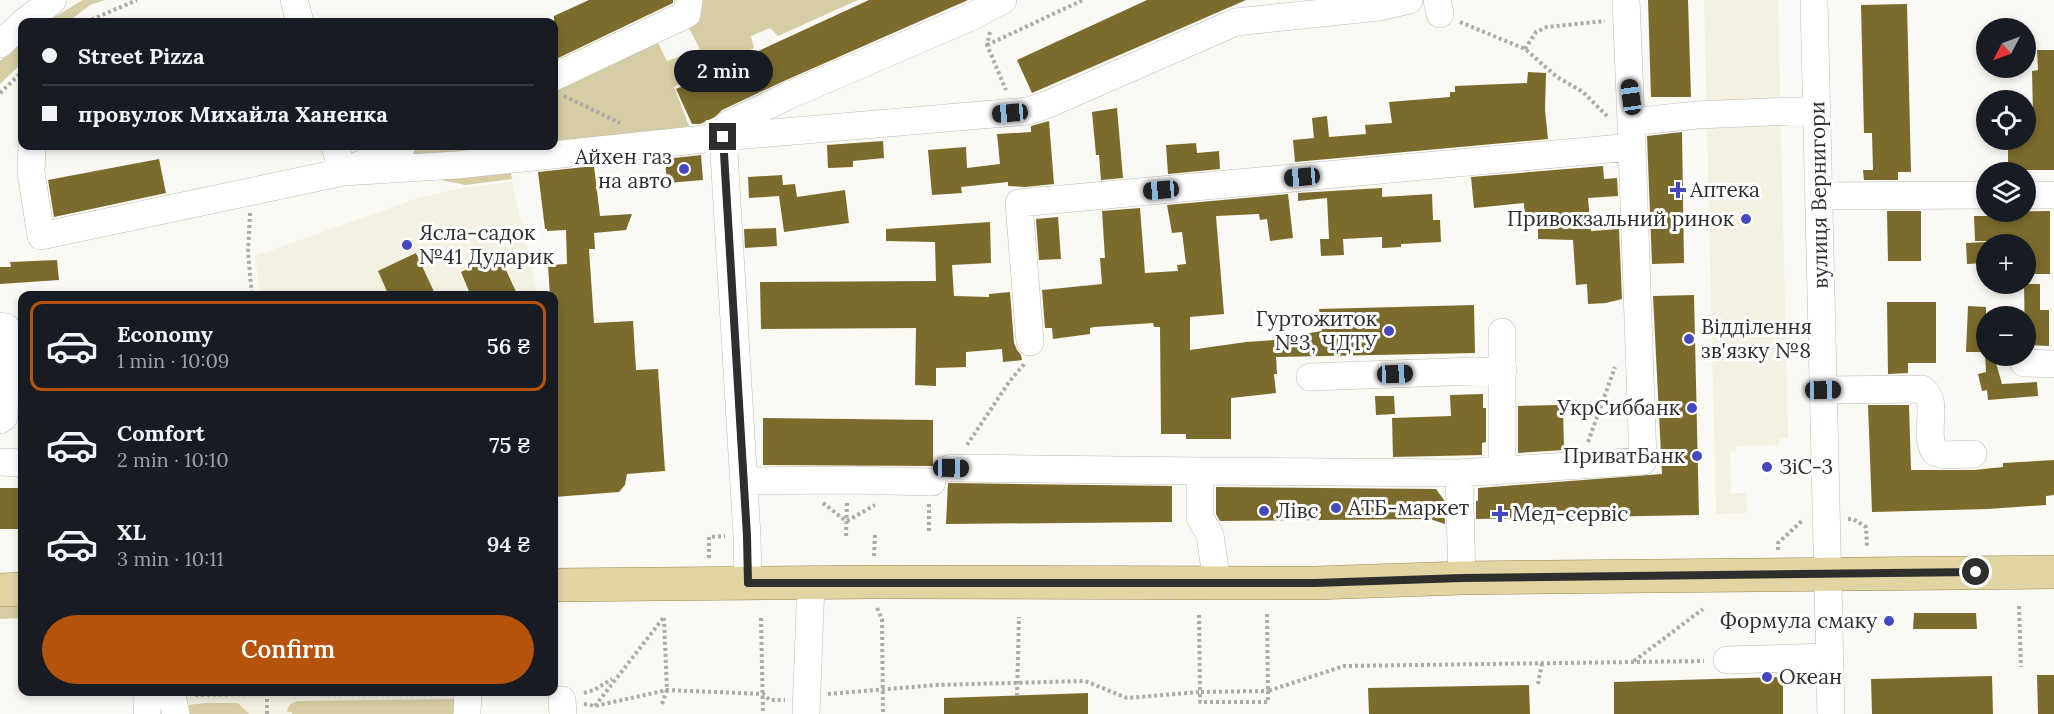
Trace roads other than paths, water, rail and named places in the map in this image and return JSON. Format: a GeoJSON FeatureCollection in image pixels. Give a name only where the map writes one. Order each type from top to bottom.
{"type":"FeatureCollection","features":[{"type":"Feature","properties":{"kind":"main road"},"geometry":{"type":"LineString","coordinates":[[558,585],[1315,583],[1462,578],[2054,572]]}},
{"type":"Feature","properties":{"kind":"main road"},"geometry":{"type":"LineString","coordinates":[[0,590],[18,590]]}},
{"type":"Feature","properties":{"kind":"street"},"geometry":{"type":"LineString","coordinates":[[29,18],[52,0]]}},
{"type":"Feature","properties":{"kind":"street"},"geometry":{"type":"LineString","coordinates":[[294,0],[299,18]]}},
{"type":"Feature","properties":{"kind":"street"},"geometry":{"type":"LineString","coordinates":[[558,82],[687,14],[689,0]]}},
{"type":"Feature","properties":{"kind":"street"},"geometry":{"type":"LineString","coordinates":[[32,150],[31,172],[41,236],[343,172],[457,165],[723,137],[1010,113],[1044,106],[1236,22],[1379,7],[1409,0]]}},
{"type":"Feature","properties":{"kind":"street","name":"вулиця Вернигори"},"geometry":{"type":"LineString","coordinates":[[1814,0],[1831,714]]}},
{"type":"Feature","properties":{"kind":"street"},"geometry":{"type":"LineString","coordinates":[[748,583],[723,137],[729,124],[999,3]]}},
{"type":"Feature","properties":{"kind":"street"},"geometry":{"type":"LineString","coordinates":[[744,481],[1200,471],[1459,473],[1643,461],[1626,10]]}},
{"type":"Feature","properties":{"kind":"street"},"geometry":{"type":"LineString","coordinates":[[0,44],[18,28]]}},
{"type":"Feature","properties":{"kind":"street"},"geometry":{"type":"LineString","coordinates":[[1030,342],[1019,203],[1632,134],[1697,115],[1817,110]]}},
{"type":"Feature","properties":{"kind":"street"},"geometry":{"type":"LineString","coordinates":[[336,150],[343,172]]}},
{"type":"Feature","properties":{"kind":"street"},"geometry":{"type":"LineString","coordinates":[[343,172],[393,150]]}},
{"type":"Feature","properties":{"kind":"street"},"geometry":{"type":"LineString","coordinates":[[1819,196],[1976,195]]}},
{"type":"Feature","properties":{"kind":"street"},"geometry":{"type":"LineString","coordinates":[[2036,195],[2054,195]]}},
{"type":"Feature","properties":{"kind":"street"},"geometry":{"type":"LineString","coordinates":[[0,326],[6,327],[4,417],[0,420]]}},
{"type":"Feature","properties":{"kind":"street"},"geometry":{"type":"LineString","coordinates":[[1502,332],[1502,470]]}},
{"type":"Feature","properties":{"kind":"street"},"geometry":{"type":"LineString","coordinates":[[2036,363],[2054,363]]}},
{"type":"Feature","properties":{"kind":"street"},"geometry":{"type":"LineString","coordinates":[[1310,376],[1503,370]]}},
{"type":"Feature","properties":{"kind":"street"},"geometry":{"type":"LineString","coordinates":[[1823,390],[1922,389],[1926,391],[1930,400],[1931,443],[1935,452],[1944,455],[1972,454]]}},
{"type":"Feature","properties":{"kind":"street"},"geometry":{"type":"LineString","coordinates":[[0,462],[18,463]]}},
{"type":"Feature","properties":{"kind":"street"},"geometry":{"type":"LineString","coordinates":[[1200,471],[1200,518],[1210,535],[1217,583]]}},
{"type":"Feature","properties":{"kind":"street"},"geometry":{"type":"LineString","coordinates":[[1459,473],[1462,578]]}},
{"type":"Feature","properties":{"kind":"street"},"geometry":{"type":"LineString","coordinates":[[806,705],[811,584]]}},
{"type":"Feature","properties":{"kind":"street"},"geometry":{"type":"LineString","coordinates":[[1727,660],[1829,657]]}},
{"type":"Feature","properties":{"kind":"street"},"geometry":{"type":"LineString","coordinates":[[147,714],[167,698]]}},
{"type":"Feature","properties":{"kind":"place","name":"Айхен газ на авто"},"geometry":{"type":"Point","coordinates":[684,169]}},
{"type":"Feature","properties":{"kind":"place","name":"Аптека"},"geometry":{"type":"Point","coordinates":[1678,190]}},
{"type":"Feature","properties":{"kind":"place","name":"Привокзальний ринок"},"geometry":{"type":"Point","coordinates":[1746,219]}},
{"type":"Feature","properties":{"kind":"place","name":"Ясла-садок №41 Дударик"},"geometry":{"type":"Point","coordinates":[407,245]}},
{"type":"Feature","properties":{"kind":"place","name":"Гуртожиток №3, ЧДТУ"},"geometry":{"type":"Point","coordinates":[1389,331]}},
{"type":"Feature","properties":{"kind":"place","name":"Відділення зв'язку №8"},"geometry":{"type":"Point","coordinates":[1689,339]}},
{"type":"Feature","properties":{"kind":"place","name":"УкрСиббанк"},"geometry":{"type":"Point","coordinates":[1692,408]}},
{"type":"Feature","properties":{"kind":"place","name":"ПриватБанк"},"geometry":{"type":"Point","coordinates":[1697,456]}},
{"type":"Feature","properties":{"kind":"place","name":"ЗіС-3"},"geometry":{"type":"Point","coordinates":[1767,467]}},
{"type":"Feature","properties":{"kind":"place","name":"АТБ-маркет"},"geometry":{"type":"Point","coordinates":[1336,508]}},
{"type":"Feature","properties":{"kind":"place","name":"Лівс"},"geometry":{"type":"Point","coordinates":[1264,511]}},
{"type":"Feature","properties":{"kind":"place","name":"Мед-сервіс"},"geometry":{"type":"Point","coordinates":[1500,514]}},
{"type":"Feature","properties":{"kind":"place","name":"Формула смаку"},"geometry":{"type":"Point","coordinates":[1889,621]}},
{"type":"Feature","properties":{"kind":"place","name":"Океан"},"geometry":{"type":"Point","coordinates":[1767,677]}}]}
